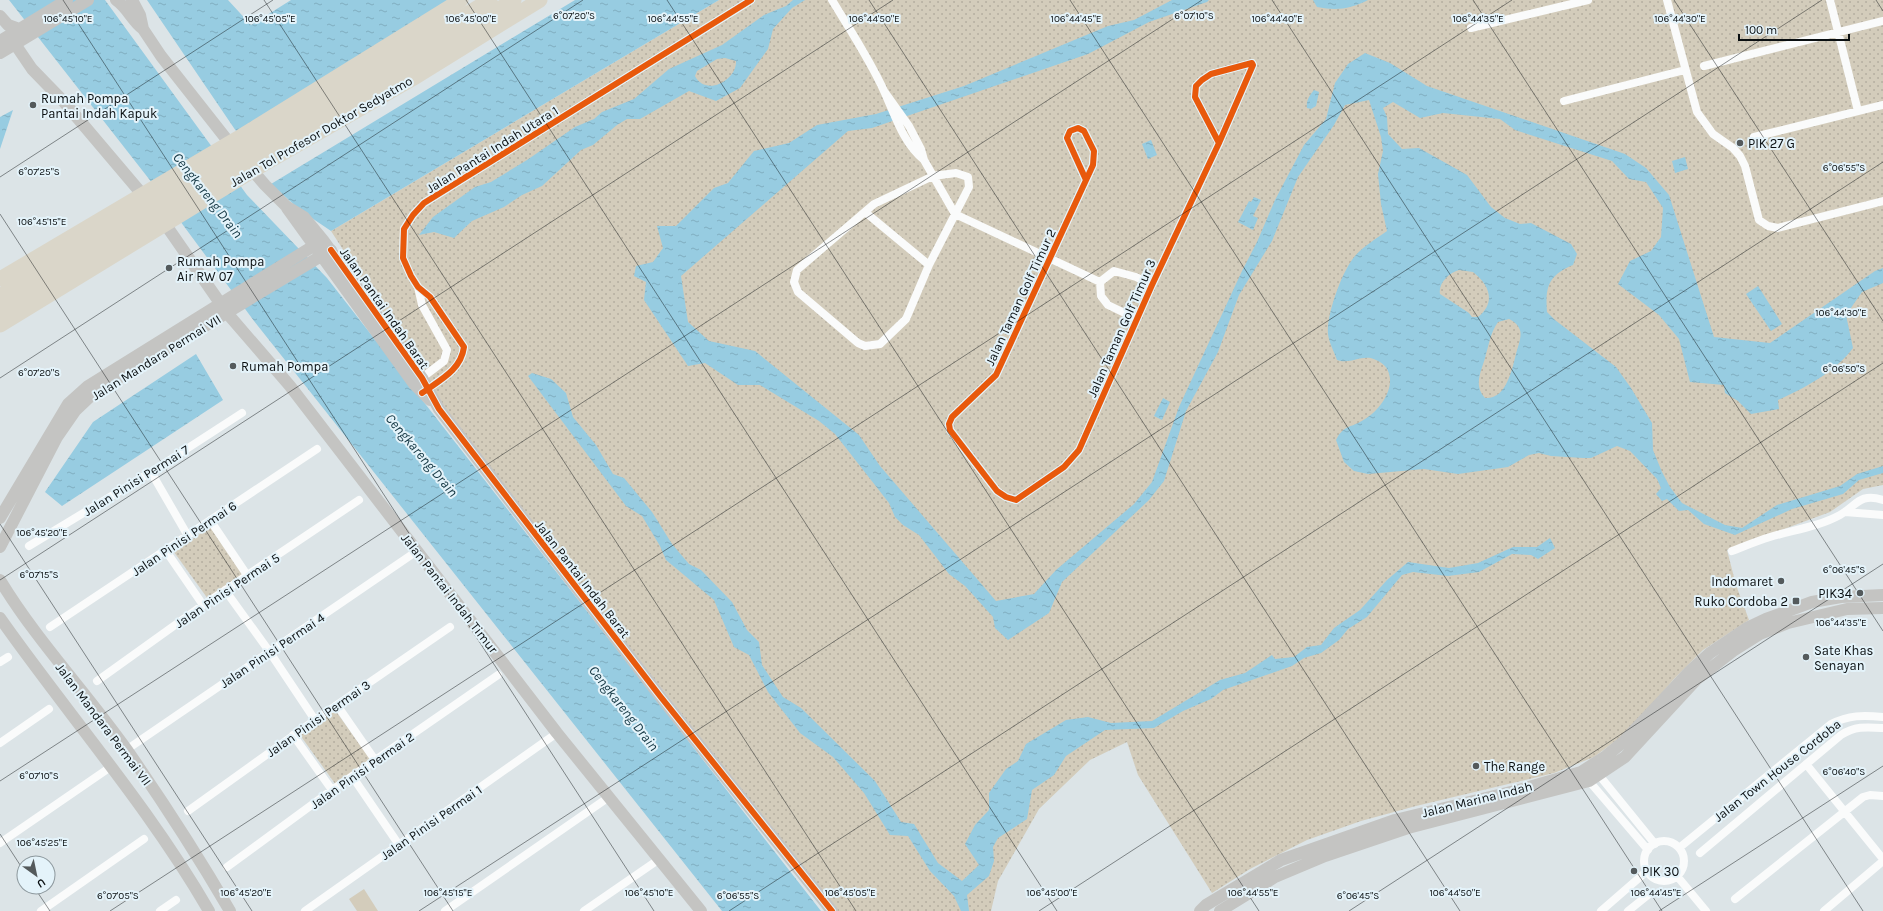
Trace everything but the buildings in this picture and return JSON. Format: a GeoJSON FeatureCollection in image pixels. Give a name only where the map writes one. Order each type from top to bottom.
{"type":"FeatureCollection","features":[{"type":"Feature","properties":{"kind":"highway","name":"Jalan Tol Profesor Doktor Sedyatmo"},"geometry":{"type":"LineString","coordinates":[[249,153],[461,0]]}},
{"type":"Feature","properties":{"kind":"highway","name":"Jalan Tol Profesor Doktor Sedyatmo"},"geometry":{"type":"LineString","coordinates":[[0,310],[139,219],[249,153],[490,0]]}},
{"type":"Feature","properties":{"kind":"highway","name":"Jalan Tol Profesor Doktor Sedyatmo"},"geometry":{"type":"LineString","coordinates":[[0,296],[139,219],[249,153],[514,0]]}},
{"type":"Feature","properties":{"kind":"highway","name":"Jalan Tol Profesor Doktor Sedyatmo"},"geometry":{"type":"LineString","coordinates":[[249,153],[412,78],[540,0]]}},
{"type":"Feature","properties":{"kind":"highway","name":"Jalan Tol Profesor Doktor Sedyatmo"},"geometry":{"type":"LineString","coordinates":[[0,279],[139,219]]}},
{"type":"Feature","properties":{"kind":"highway","name":"Jalan Tol Profesor Doktor Sedyatmo"},"geometry":{"type":"LineString","coordinates":[[0,325],[139,219]]}},
{"type":"Feature","properties":{"kind":"main road"},"geometry":{"type":"LineString","coordinates":[[0,53],[15,44],[26,31],[67,0]]}},
{"type":"Feature","properties":{"kind":"main road"},"geometry":{"type":"LineString","coordinates":[[0,46],[86,0]]}},
{"type":"Feature","properties":{"kind":"main road","name":"Jalan Pantai Indah Barat"},"geometry":{"type":"LineString","coordinates":[[123,1],[132,20],[143,29],[164,61],[189,94],[265,185],[286,206],[314,246],[655,690],[832,911]]}},
{"type":"Feature","properties":{"kind":"main road"},"geometry":{"type":"LineString","coordinates":[[0,16],[8,25],[26,31]]}},
{"type":"Feature","properties":{"kind":"main road"},"geometry":{"type":"LineString","coordinates":[[0,40],[26,31]]}},
{"type":"Feature","properties":{"kind":"main road","name":"Jalan Pantai Indah Timur"},"geometry":{"type":"LineString","coordinates":[[15,44],[32,68],[64,102],[141,192],[172,232],[224,308],[290,386],[557,733],[658,860],[701,911]]}},
{"type":"Feature","properties":{"kind":"main road","name":"Jalan Mandara Permai VII"},"geometry":{"type":"LineString","coordinates":[[0,547],[57,437],[75,411],[95,392],[224,308],[231,296],[314,246]]}},
{"type":"Feature","properties":{"kind":"main road","name":"Jalan Mandara Permai VII"},"geometry":{"type":"LineString","coordinates":[[0,518],[68,404],[88,386],[207,311],[240,306],[322,256]]}},
{"type":"Feature","properties":{"kind":"main road","name":"Jalan Pantai Indah Timur"},"geometry":{"type":"LineString","coordinates":[[200,274],[206,292],[207,311]]}},
{"type":"Feature","properties":{"kind":"main road","name":"Jalan Mandara Permai VII"},"geometry":{"type":"LineString","coordinates":[[0,580],[41,640],[126,750],[210,876],[230,911]]}},
{"type":"Feature","properties":{"kind":"main road","name":"Jalan Marina Indah"},"geometry":{"type":"LineString","coordinates":[[1200,911],[1206,905],[1281,860],[1395,820],[1519,790],[1590,776],[1606,756],[1622,743],[1689,672],[1710,653],[1747,628],[1766,618],[1812,602],[1841,597],[1883,595]]}},
{"type":"Feature","properties":{"kind":"main road","name":"Jalan Marina Indah"},"geometry":{"type":"LineString","coordinates":[[1220,911],[1275,877],[1325,856],[1413,827],[1590,776],[1625,757],[1697,678],[1733,651],[1760,634],[1788,622],[1847,609],[1883,608]]}},
{"type":"Feature","properties":{"kind":"main road","name":"Jalan Mandara Permai VII"},"geometry":{"type":"LineString","coordinates":[[0,618],[27,656],[112,766],[194,885],[209,911]]}},
{"type":"Feature","properties":{"kind":"street","name":"Jalan Pantai Indah Utara 1"},"geometry":{"type":"LineString","coordinates":[[422,386],[452,371],[462,358],[464,347],[430,297],[418,287],[403,258],[404,229],[413,215],[424,204],[751,0]]}},
{"type":"Feature","properties":{"kind":"street"},"geometry":{"type":"LineString","coordinates":[[1471,28],[1588,0]]}},
{"type":"Feature","properties":{"kind":"street"},"geometry":{"type":"LineString","coordinates":[[1667,0],[1696,112],[1713,134],[1733,148],[1740,156],[1745,166],[1759,220],[1768,226],[1778,228],[1883,201]]}},
{"type":"Feature","properties":{"kind":"street"},"geometry":{"type":"LineString","coordinates":[[1830,0],[1858,111]]}},
{"type":"Feature","properties":{"kind":"street"},"geometry":{"type":"LineString","coordinates":[[833,1],[904,127],[915,153],[924,160],[955,214],[1100,282]]}},
{"type":"Feature","properties":{"kind":"street"},"geometry":{"type":"LineString","coordinates":[[1704,66],[1883,21]]}},
{"type":"Feature","properties":{"kind":"street","name":"Jalan Taman Golf Timur 3"},"geometry":{"type":"LineString","coordinates":[[1016,500],[1064,467],[1079,450],[1152,285],[1219,142],[1253,65],[1252,63],[1211,74],[1196,86],[1195,97],[1219,142]]}},
{"type":"Feature","properties":{"kind":"street"},"geometry":{"type":"LineString","coordinates":[[1564,101],[1685,70]]}},
{"type":"Feature","properties":{"kind":"street"},"geometry":{"type":"LineString","coordinates":[[1754,137],[1883,105]]}},
{"type":"Feature","properties":{"kind":"street","name":"Jalan Taman Golf Timur 2"},"geometry":{"type":"LineString","coordinates":[[1016,500],[1006,497],[997,491],[950,430],[949,424],[952,417],[996,376],[1093,165],[1094,151],[1084,131],[1078,128],[1070,131],[1067,138],[1086,180]]}},
{"type":"Feature","properties":{"kind":"street"},"geometry":{"type":"LineString","coordinates":[[956,173],[968,177],[969,180],[969,187],[929,265],[906,319],[880,344],[865,346],[858,343],[798,292],[794,282],[796,270],[865,212],[874,204],[933,176],[956,173]]}},
{"type":"Feature","properties":{"kind":"street"},"geometry":{"type":"LineString","coordinates":[[865,212],[929,265]]}},
{"type":"Feature","properties":{"kind":"street"},"geometry":{"type":"LineString","coordinates":[[1100,282],[1114,271],[1136,277],[1152,285]]}},
{"type":"Feature","properties":{"kind":"street"},"geometry":{"type":"LineString","coordinates":[[1100,282],[1101,296],[1108,305],[1137,319]]}},
{"type":"Feature","properties":{"kind":"street","name":"Jalan Pantai Indah Utara 1"},"geometry":{"type":"LineString","coordinates":[[418,287],[422,305],[447,350],[444,361],[422,386]]}},
{"type":"Feature","properties":{"kind":"street","name":"Jalan Pinisi Permai 7"},"geometry":{"type":"LineString","coordinates":[[29,546],[151,472],[242,413]]}},
{"type":"Feature","properties":{"kind":"street","name":"Jalan Pinisi Permai 6"},"geometry":{"type":"LineString","coordinates":[[50,627],[317,449]]}},
{"type":"Feature","properties":{"kind":"street"},"geometry":{"type":"LineString","coordinates":[[151,472],[188,536]]}},
{"type":"Feature","properties":{"kind":"street"},"geometry":{"type":"LineString","coordinates":[[1732,551],[1770,537],[1830,520],[1845,512],[1860,500],[1869,498],[1883,500]]}},
{"type":"Feature","properties":{"kind":"street","name":"Jalan Pinisi Permai 5"},"geometry":{"type":"LineString","coordinates":[[97,681],[203,605],[359,500]]}},
{"type":"Feature","properties":{"kind":"street"},"geometry":{"type":"LineString","coordinates":[[1845,512],[1883,515]]}},
{"type":"Feature","properties":{"kind":"street"},"geometry":{"type":"LineString","coordinates":[[210,520],[248,575]]}},
{"type":"Feature","properties":{"kind":"street"},"geometry":{"type":"LineString","coordinates":[[166,551],[203,605]]}},
{"type":"Feature","properties":{"kind":"street","name":"Jalan Pinisi Permai 4"},"geometry":{"type":"LineString","coordinates":[[126,750],[417,551]]}},
{"type":"Feature","properties":{"kind":"street"},"geometry":{"type":"LineString","coordinates":[[225,590],[315,720]]}},
{"type":"Feature","properties":{"kind":"street","name":"Jalan Pinisi Permai 3"},"geometry":{"type":"LineString","coordinates":[[188,811],[293,735],[450,627]]}},
{"type":"Feature","properties":{"kind":"street"},"geometry":{"type":"LineString","coordinates":[[0,662],[8,657]]}},
{"type":"Feature","properties":{"kind":"street","name":"Jalan Pinisi Permai 2"},"geometry":{"type":"LineString","coordinates":[[227,868],[332,790],[498,675]]}},
{"type":"Feature","properties":{"kind":"street"},"geometry":{"type":"LineString","coordinates":[[337,705],[375,760]]}},
{"type":"Feature","properties":{"kind":"street"},"geometry":{"type":"LineString","coordinates":[[0,743],[49,709]]}},
{"type":"Feature","properties":{"kind":"street","name":"Jalan Town House Cordoba"},"geometry":{"type":"LineString","coordinates":[[1679,848],[1832,724],[1844,717],[1860,715],[1883,717]]}},
{"type":"Feature","properties":{"kind":"street"},"geometry":{"type":"LineString","coordinates":[[1700,853],[1841,735],[1851,729],[1864,726],[1883,728]]}},
{"type":"Feature","properties":{"kind":"street","name":"Jalan Pinisi Permai 1"},"geometry":{"type":"LineString","coordinates":[[305,911],[557,733]]}},
{"type":"Feature","properties":{"kind":"street"},"geometry":{"type":"LineString","coordinates":[[293,735],[332,790]]}},
{"type":"Feature","properties":{"kind":"street"},"geometry":{"type":"LineString","coordinates":[[1806,764],[1883,860],[1824,911]]}},
{"type":"Feature","properties":{"kind":"street"},"geometry":{"type":"LineString","coordinates":[[0,843],[112,766]]}},
{"type":"Feature","properties":{"kind":"street"},"geometry":{"type":"LineString","coordinates":[[352,776],[399,844]]}},
{"type":"Feature","properties":{"kind":"street"},"geometry":{"type":"LineString","coordinates":[[1590,776],[1656,844]]}},
{"type":"Feature","properties":{"kind":"street"},"geometry":{"type":"LineString","coordinates":[[1590,776],[1648,850]]}},
{"type":"Feature","properties":{"kind":"street"},"geometry":{"type":"LineString","coordinates":[[1735,899],[1863,796],[1883,796]]}},
{"type":"Feature","properties":{"kind":"street"},"geometry":{"type":"LineString","coordinates":[[445,911],[609,797]]}},
{"type":"Feature","properties":{"kind":"street"},"geometry":{"type":"LineString","coordinates":[[42,911],[144,839]]}},
{"type":"Feature","properties":{"kind":"street"},"geometry":{"type":"LineString","coordinates":[[1668,842],[1679,848],[1684,859],[1681,871],[1677,876],[1667,881],[1655,879],[1647,871],[1644,861],[1648,850],[1656,844],[1668,842]]}},
{"type":"Feature","properties":{"kind":"street"},"geometry":{"type":"LineString","coordinates":[[584,911],[658,860]]}},
{"type":"Feature","properties":{"kind":"street"},"geometry":{"type":"LineString","coordinates":[[1601,911],[1647,871]]}},
{"type":"Feature","properties":{"kind":"street"},"geometry":{"type":"LineString","coordinates":[[1677,876],[1706,911]]}},
{"type":"Feature","properties":{"kind":"street"},"geometry":{"type":"LineString","coordinates":[[1628,911],[1648,895]]}},
{"type":"Feature","properties":{"kind":"street"},"geometry":{"type":"LineString","coordinates":[[160,911],[176,900]]}},
{"type":"Feature","properties":{"kind":"shaded area"},"geometry":{"type":"Polygon","coordinates":[[[719,0],[1883,0],[1883,485],[1863,489],[1830,512],[1727,550],[1736,585],[1749,620],[1703,650],[1673,680],[1630,730],[1594,757],[1554,773],[1416,806],[1361,821],[1307,840],[1250,869],[1212,893],[1138,775],[1127,742],[1090,760],[1039,809],[998,881],[991,911],[837,911],[466,440],[331,231],[719,0]]]}},
{"type":"Feature","properties":{"kind":"shaded area"},"geometry":{"type":"Polygon","coordinates":[[[210,527],[243,574],[208,599],[174,552],[210,527]]]}},
{"type":"Feature","properties":{"kind":"shaded area"},"geometry":{"type":"Polygon","coordinates":[[[335,710],[371,760],[336,785],[300,735],[335,710]]]}},
{"type":"Feature","properties":{"kind":"shaded area"},"geometry":{"type":"Polygon","coordinates":[[[364,889],[378,911],[357,911],[349,899],[364,889]]]}},
{"type":"Feature","properties":{"kind":"water","name":"Cengkareng Drain"},"geometry":{"type":"Polygon","coordinates":[[[9,0],[105,0],[247,195],[327,278],[821,911],[722,911],[254,321],[149,179],[9,0]]]}},
{"type":"Feature","properties":{"kind":"water"},"geometry":{"type":"Polygon","coordinates":[[[147,0],[228,0],[251,25],[291,0],[457,0],[238,134],[147,0]]]}},
{"type":"Feature","properties":{"kind":"water"},"geometry":{"type":"Polygon","coordinates":[[[575,0],[719,0],[331,231],[300,210],[271,184],[575,0]]]}},
{"type":"Feature","properties":{"kind":"water"},"geometry":{"type":"Polygon","coordinates":[[[793,0],[805,0],[792,8],[773,29],[768,49],[740,88],[716,101],[689,91],[640,119],[627,119],[617,125],[593,145],[581,150],[542,186],[522,195],[504,207],[472,221],[454,238],[434,232],[419,235],[433,217],[475,187],[491,182],[527,160],[575,127],[594,119],[602,112],[634,99],[669,69],[722,45],[764,15],[786,6],[793,0]],[[725,58],[717,59],[697,71],[695,76],[700,82],[706,85],[720,84],[732,74],[736,61],[725,58]]]}},
{"type":"Feature","properties":{"kind":"water"},"geometry":{"type":"Polygon","coordinates":[[[1172,0],[1209,0],[1149,22],[1088,54],[872,128],[848,131],[681,276],[688,322],[709,341],[755,351],[859,435],[880,466],[996,601],[1034,594],[1056,570],[1134,504],[1152,482],[1179,407],[1257,242],[1275,200],[1304,145],[1326,119],[1335,83],[1348,64],[1365,53],[1390,63],[1427,86],[1625,154],[1646,168],[1669,195],[1714,337],[1770,343],[1875,271],[1883,268],[1883,283],[1862,292],[1846,315],[1853,348],[1846,357],[1819,378],[1778,400],[1779,409],[1751,414],[1738,401],[1725,393],[1724,385],[1690,382],[1679,339],[1659,315],[1618,284],[1630,261],[1651,251],[1661,237],[1663,208],[1646,182],[1629,179],[1612,161],[1515,130],[1500,119],[1443,113],[1420,118],[1393,102],[1383,108],[1387,117],[1388,134],[1402,149],[1419,148],[1467,175],[1491,207],[1505,218],[1520,224],[1531,223],[1571,244],[1577,254],[1573,265],[1559,273],[1550,282],[1547,295],[1547,312],[1555,320],[1616,367],[1631,388],[1652,423],[1653,450],[1662,472],[1670,487],[1682,503],[1725,525],[1742,528],[1777,505],[1840,486],[1857,474],[1883,466],[1883,473],[1859,480],[1843,494],[1792,509],[1735,535],[1704,524],[1688,510],[1679,511],[1667,499],[1662,501],[1656,494],[1661,488],[1657,479],[1630,451],[1617,446],[1591,458],[1551,456],[1539,453],[1529,455],[1508,467],[1458,474],[1424,469],[1368,474],[1354,471],[1344,462],[1336,440],[1342,431],[1370,416],[1379,407],[1386,396],[1390,385],[1388,370],[1384,365],[1371,358],[1347,361],[1337,360],[1330,344],[1328,334],[1332,304],[1350,262],[1362,249],[1387,231],[1381,204],[1378,174],[1383,151],[1381,137],[1369,100],[1345,105],[1334,125],[1298,177],[1272,241],[1239,295],[1218,352],[1186,411],[1164,481],[1149,500],[1062,582],[1049,613],[1008,640],[995,628],[993,617],[965,586],[949,574],[919,535],[903,525],[895,517],[889,503],[835,434],[819,421],[760,385],[738,385],[705,363],[688,366],[644,300],[646,282],[634,276],[636,266],[653,262],[663,248],[657,226],[676,226],[714,188],[728,183],[754,151],[789,143],[817,125],[876,114],[964,86],[1108,26],[1134,20],[1172,0]],[[1459,270],[1452,273],[1442,282],[1440,294],[1469,313],[1472,317],[1478,317],[1484,312],[1489,300],[1487,288],[1479,277],[1473,272],[1459,270]],[[1509,319],[1498,322],[1490,338],[1479,382],[1481,393],[1485,398],[1498,394],[1507,383],[1510,375],[1520,342],[1520,333],[1517,324],[1509,319]]]}},
{"type":"Feature","properties":{"kind":"water"},"geometry":{"type":"Polygon","coordinates":[[[1313,0],[1368,0],[1349,7],[1331,9],[1317,7],[1313,0]]]}},
{"type":"Feature","properties":{"kind":"water"},"geometry":{"type":"Polygon","coordinates":[[[1314,90],[1319,92],[1316,106],[1311,109],[1307,108],[1308,99],[1314,90]]]}},
{"type":"Feature","properties":{"kind":"water"},"geometry":{"type":"Polygon","coordinates":[[[13,110],[0,149],[0,117],[13,110]]]}},
{"type":"Feature","properties":{"kind":"water"},"geometry":{"type":"Polygon","coordinates":[[[1151,140],[1157,155],[1148,159],[1142,144],[1151,140]]]}},
{"type":"Feature","properties":{"kind":"water"},"geometry":{"type":"Polygon","coordinates":[[[1685,157],[1688,169],[1675,173],[1672,161],[1685,157]]]}},
{"type":"Feature","properties":{"kind":"water"},"geometry":{"type":"Polygon","coordinates":[[[1254,197],[1261,200],[1253,216],[1258,218],[1253,230],[1238,222],[1249,201],[1251,202],[1254,197]]]}},
{"type":"Feature","properties":{"kind":"water"},"geometry":{"type":"Polygon","coordinates":[[[1758,286],[1782,324],[1771,331],[1746,294],[1758,286]]]}},
{"type":"Feature","properties":{"kind":"water"},"geometry":{"type":"Polygon","coordinates":[[[196,354],[223,400],[62,506],[45,492],[93,422],[196,354]]]}},
{"type":"Feature","properties":{"kind":"water"},"geometry":{"type":"Polygon","coordinates":[[[532,373],[551,379],[566,393],[573,417],[596,445],[613,474],[624,478],[652,512],[672,544],[689,564],[701,570],[732,602],[747,630],[759,642],[762,665],[783,697],[801,708],[875,781],[901,822],[914,824],[938,863],[962,881],[979,865],[965,844],[975,825],[989,810],[989,793],[1006,769],[1018,761],[1026,744],[1066,720],[1088,717],[1111,723],[1152,721],[1220,680],[1245,673],[1272,655],[1275,659],[1294,657],[1307,647],[1321,645],[1334,628],[1360,610],[1387,580],[1408,562],[1449,568],[1478,563],[1513,547],[1537,547],[1550,538],[1555,548],[1538,559],[1531,555],[1512,554],[1479,572],[1448,576],[1413,572],[1402,575],[1367,617],[1348,629],[1339,640],[1321,653],[1304,658],[1292,666],[1223,690],[1211,699],[1183,711],[1154,728],[1105,730],[1066,756],[1054,775],[1032,790],[1027,819],[998,838],[993,847],[994,861],[989,876],[967,895],[969,911],[961,911],[954,896],[930,871],[908,836],[890,835],[864,793],[833,757],[800,733],[768,692],[749,655],[734,647],[714,600],[666,560],[660,546],[642,516],[626,506],[528,376],[532,373]]]}},
{"type":"Feature","properties":{"kind":"water"},"geometry":{"type":"Polygon","coordinates":[[[1163,398],[1170,402],[1162,420],[1154,416],[1163,398]]]}},
{"type":"Feature","properties":{"kind":"cycle path"},"geometry":{"type":"LineString","coordinates":[[422,393],[449,374],[459,362],[464,347],[430,297],[418,287],[403,258],[404,229],[413,215],[424,203],[751,0]]}},
{"type":"Feature","properties":{"kind":"cycle path"},"geometry":{"type":"LineString","coordinates":[[1086,180],[1067,138],[1070,131],[1078,128],[1084,131],[1094,151],[1093,165],[996,375],[952,417],[949,424],[950,430],[997,491],[1006,497],[1016,500],[1064,467],[1079,450],[1152,285],[1219,143],[1253,65],[1252,63],[1211,74],[1196,86],[1195,97],[1219,143]]}},
{"type":"Feature","properties":{"kind":"cycle path"},"geometry":{"type":"LineString","coordinates":[[331,250],[422,378],[439,409],[660,696],[832,911]]}},
{"type":"Feature","properties":{"kind":"place","name":"Rumah Pompa Pantai Indah Kapuk"},"geometry":{"type":"Point","coordinates":[33,105]}},
{"type":"Feature","properties":{"kind":"place","name":"PIK 27 G"},"geometry":{"type":"Point","coordinates":[1740,143]}},
{"type":"Feature","properties":{"kind":"place","name":"Rumah Pompa Air RW 07"},"geometry":{"type":"Point","coordinates":[169,268]}},
{"type":"Feature","properties":{"kind":"place","name":"Rumah Pompa"},"geometry":{"type":"Point","coordinates":[233,366]}},
{"type":"Feature","properties":{"kind":"place","name":"Indomaret"},"geometry":{"type":"Point","coordinates":[1781,581]}},
{"type":"Feature","properties":{"kind":"place","name":"PIK34"},"geometry":{"type":"Point","coordinates":[1860,593]}},
{"type":"Feature","properties":{"kind":"place","name":"Ruko Cordoba 2"},"geometry":{"type":"Point","coordinates":[1796,601]}},
{"type":"Feature","properties":{"kind":"place","name":"Sate Khas Senayan"},"geometry":{"type":"Point","coordinates":[1806,657]}},
{"type":"Feature","properties":{"kind":"place","name":"The Range"},"geometry":{"type":"Point","coordinates":[1476,766]}},
{"type":"Feature","properties":{"kind":"place","name":"PIK 30"},"geometry":{"type":"Point","coordinates":[1634,871]}}]}
